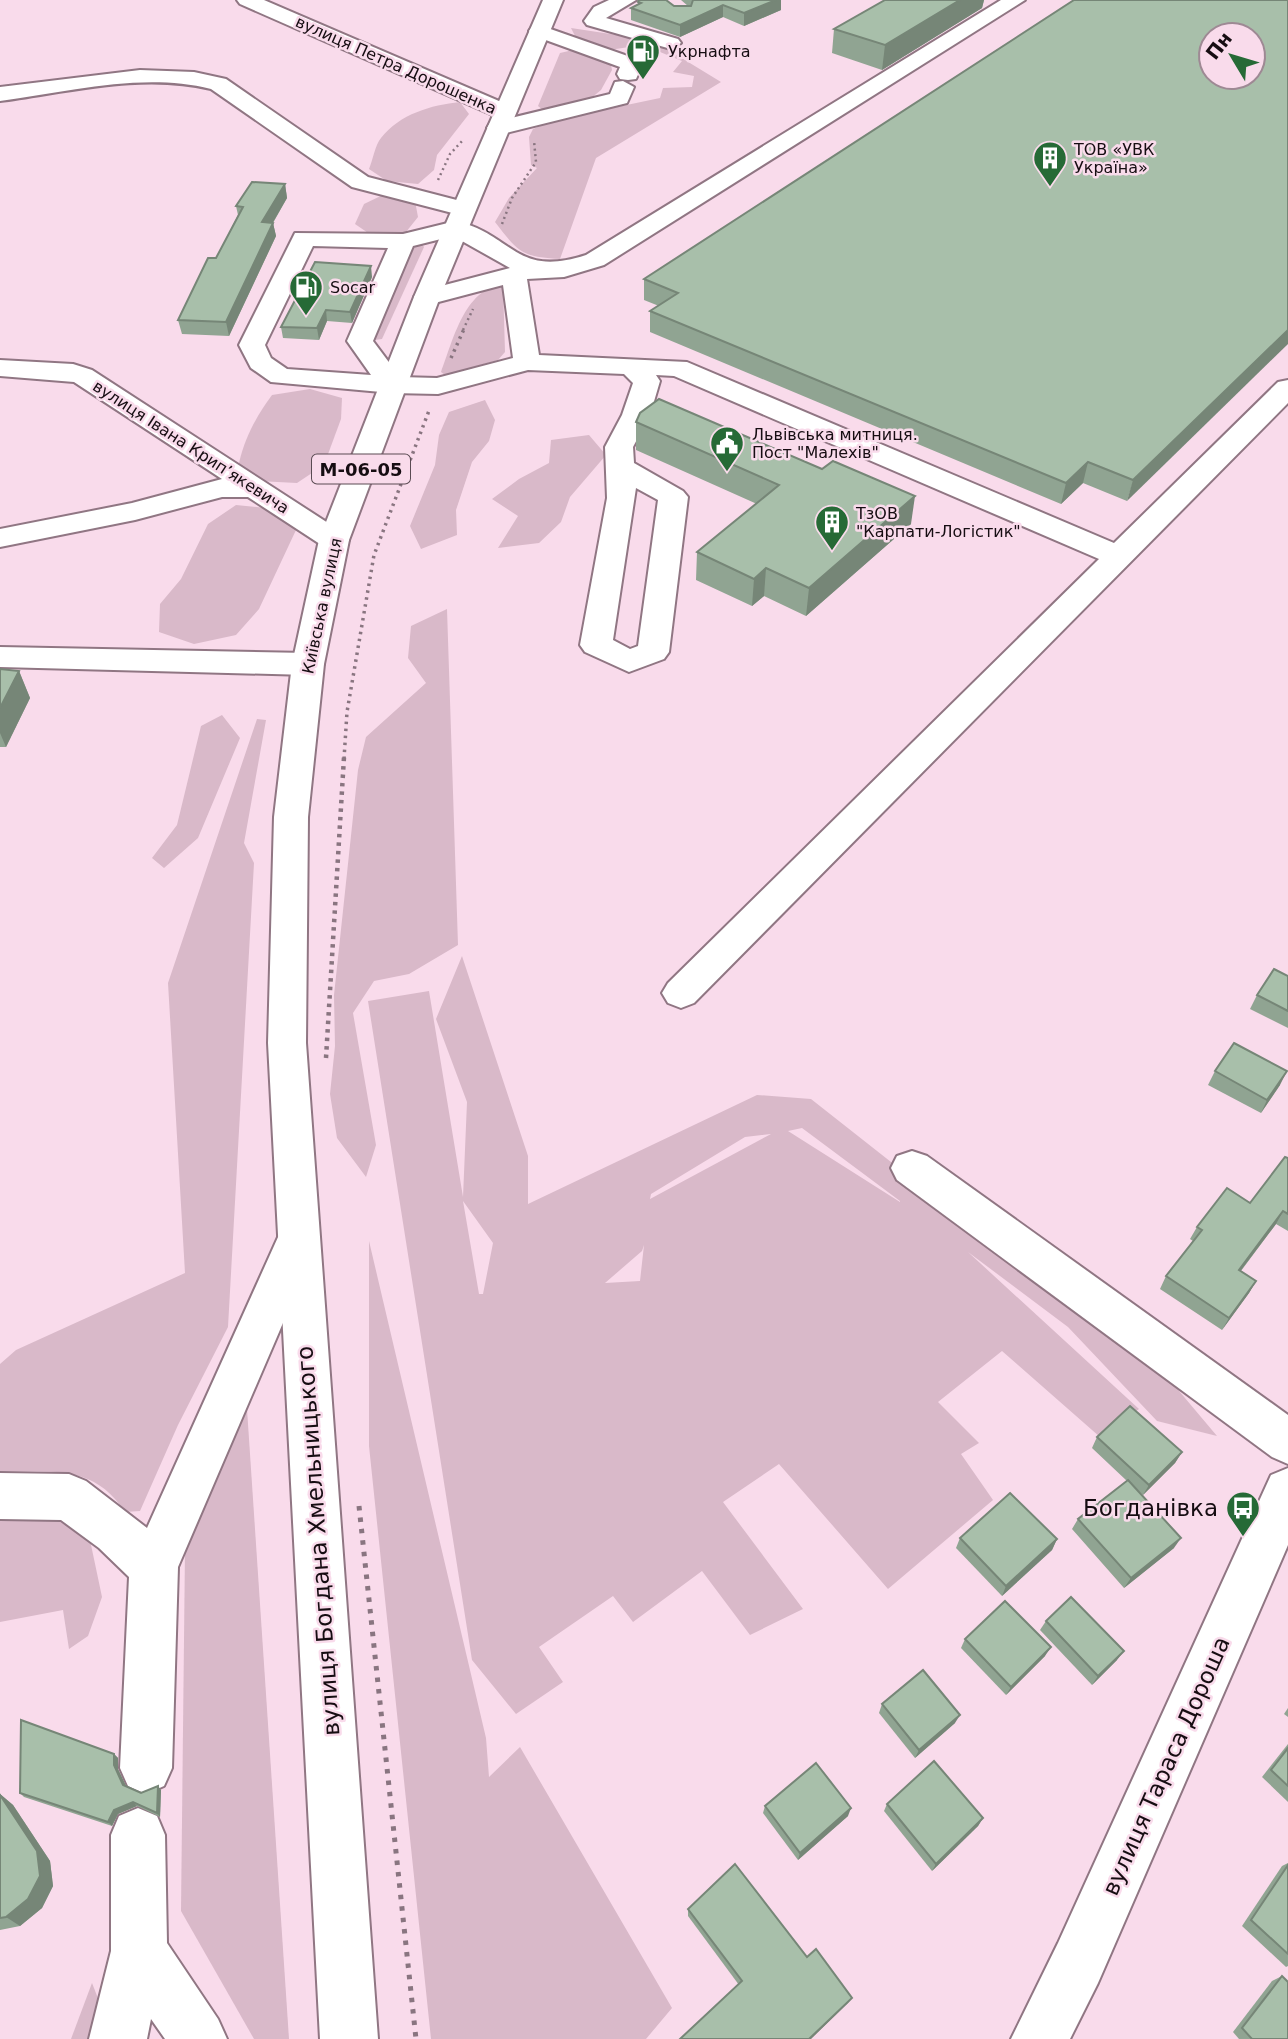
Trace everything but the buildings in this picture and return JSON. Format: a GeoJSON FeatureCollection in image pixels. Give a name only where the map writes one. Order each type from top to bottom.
{"type":"FeatureCollection","features":[{"type":"Feature","properties":{"kind":"main road","name":"вулиця Петра Дорошенка"},"geometry":{"type":"LineString","coordinates":[[248,0],[501,120]]}},
{"type":"Feature","properties":{"kind":"main road","name":"Київська вулиця"},"geometry":{"type":"LineString","coordinates":[[287,1043],[291,817],[308,664],[334,540],[427,297],[553,0]]}},
{"type":"Feature","properties":{"kind":"main road"},"geometry":{"type":"LineString","coordinates":[[626,0],[601,11],[594,16],[594,21],[671,43]]}},
{"type":"Feature","properties":{"kind":"main road"},"geometry":{"type":"LineString","coordinates":[[427,297],[523,273],[564,270],[595,260],[1015,0]]}},
{"type":"Feature","properties":{"kind":"main road"},"geometry":{"type":"LineString","coordinates":[[501,120],[552,117],[619,98],[632,64],[539,31]]}},
{"type":"Feature","properties":{"kind":"main road"},"geometry":{"type":"LineString","coordinates":[[0,94],[144,77],[200,78],[218,84],[360,182],[460,218],[523,273],[527,362]]}},
{"type":"Feature","properties":{"kind":"main road"},"geometry":{"type":"LineString","coordinates":[[460,218],[403,241],[304,238],[252,345],[260,362],[280,376],[392,386],[438,386],[527,362],[678,368],[1118,556]]}},
{"type":"Feature","properties":{"kind":"main road"},"geometry":{"type":"LineString","coordinates":[[392,386],[360,341],[403,241]]}},
{"type":"Feature","properties":{"kind":"main road"},"geometry":{"type":"LineString","coordinates":[[618,466],[673,497],[653,652],[629,662],[596,645],[622,498],[618,466],[620,447],[636,415],[646,381],[631,366]]}},
{"type":"Feature","properties":{"kind":"main road","name":"вулиця Івана Крипʼякевича"},"geometry":{"type":"LineString","coordinates":[[0,368],[73,372],[83,376],[334,540]]}},
{"type":"Feature","properties":{"kind":"main road"},"geometry":{"type":"LineString","coordinates":[[681,993],[1288,388]]}},
{"type":"Feature","properties":{"kind":"main road"},"geometry":{"type":"LineString","coordinates":[[0,538],[135,511],[222,488],[254,488]]}},
{"type":"Feature","properties":{"kind":"main road"},"geometry":{"type":"LineString","coordinates":[[0,657],[308,664]]}},
{"type":"Feature","properties":{"kind":"main road","name":"вулиця Богдана Хмельницького"},"geometry":{"type":"LineString","coordinates":[[287,1043],[349,2039]]}},
{"type":"Feature","properties":{"kind":"main road"},"geometry":{"type":"LineString","coordinates":[[912,1168],[1288,1442]]}},
{"type":"Feature","properties":{"kind":"main road"},"geometry":{"type":"LineString","coordinates":[[146,1768],[154,1567],[299,1239]]}},
{"type":"Feature","properties":{"kind":"main road","name":"вулиця Тараса Дороша"},"geometry":{"type":"LineString","coordinates":[[1040,2039],[1078,1963],[1288,1491]]}},
{"type":"Feature","properties":{"kind":"main road"},"geometry":{"type":"LineString","coordinates":[[0,1496],[69,1497],[116,1531],[154,1567]]}},
{"type":"Feature","properties":{"kind":"main road"},"geometry":{"type":"LineString","coordinates":[[118,2039],[139,1951],[138,1835]]}},
{"type":"Feature","properties":{"kind":"main road"},"geometry":{"type":"LineString","coordinates":[[139,1951],[198,2039]]}},
{"type":"Feature","properties":{"kind":"path"},"geometry":{"type":"LineString","coordinates":[[494,249],[508,207],[536,163],[534,134],[552,117]]}},
{"type":"Feature","properties":{"kind":"path"},"geometry":{"type":"LineString","coordinates":[[437,184],[450,154],[464,138]]}},
{"type":"Feature","properties":{"kind":"path"},"geometry":{"type":"LineString","coordinates":[[326,1060],[347,712],[374,555],[438,386],[482,284]]}},
{"type":"Feature","properties":{"kind":"path"},"geometry":{"type":"LineString","coordinates":[[358,1501],[416,2039]]}},
{"type":"Feature","properties":{"kind":"shaded area"},"geometry":{"type":"Polygon","coordinates":[[[571,28],[637,38],[662,46],[721,82],[596,158],[560,259],[537,257],[516,246],[495,222],[509,198],[537,168],[531,165],[529,137],[533,129],[555,120],[660,98],[663,88],[692,87],[694,76],[673,72],[682,61],[643,45],[609,50],[575,36],[571,28]]]}},
{"type":"Feature","properties":{"kind":"shaded area"},"geometry":{"type":"Polygon","coordinates":[[[573,50],[611,65],[612,70],[601,90],[590,99],[543,110],[538,106],[560,53],[573,50]]]}},
{"type":"Feature","properties":{"kind":"shaded area"},"geometry":{"type":"Polygon","coordinates":[[[460,102],[469,114],[437,155],[434,170],[418,184],[387,181],[369,169],[379,141],[397,123],[427,108],[460,102]]]}},
{"type":"Feature","properties":{"kind":"shaded area"},"geometry":{"type":"Polygon","coordinates":[[[389,192],[415,201],[418,217],[406,232],[374,237],[355,224],[364,204],[389,192]]]}},
{"type":"Feature","properties":{"kind":"shaded area"},"geometry":{"type":"Polygon","coordinates":[[[422,244],[424,247],[382,339],[375,340],[413,245],[422,244]]]}},
{"type":"Feature","properties":{"kind":"shaded area"},"geometry":{"type":"Polygon","coordinates":[[[503,284],[505,352],[498,360],[445,375],[441,372],[469,306],[490,288],[503,284]]]}},
{"type":"Feature","properties":{"kind":"shaded area"},"geometry":{"type":"Polygon","coordinates":[[[310,389],[342,398],[341,419],[324,465],[297,483],[258,481],[239,463],[244,444],[256,419],[272,395],[310,389]]]}},
{"type":"Feature","properties":{"kind":"shaded area"},"geometry":{"type":"Polygon","coordinates":[[[485,400],[495,420],[489,441],[472,462],[456,510],[457,535],[421,549],[410,526],[435,465],[439,435],[449,412],[485,400]]]}},
{"type":"Feature","properties":{"kind":"shaded area"},"geometry":{"type":"Polygon","coordinates":[[[589,435],[606,455],[570,497],[561,522],[539,543],[498,548],[518,516],[492,499],[519,479],[549,463],[551,440],[589,435]]]}},
{"type":"Feature","properties":{"kind":"shaded area"},"geometry":{"type":"Polygon","coordinates":[[[236,505],[276,509],[296,530],[259,609],[236,635],[194,644],[159,632],[160,604],[181,579],[208,524],[236,505]]]}},
{"type":"Feature","properties":{"kind":"shaded area"},"geometry":{"type":"Polygon","coordinates":[[[447,609],[458,945],[409,974],[374,981],[353,1013],[376,1145],[366,1177],[337,1138],[330,1094],[335,1046],[334,995],[358,770],[366,737],[426,683],[408,658],[411,626],[447,609]]]}},
{"type":"Feature","properties":{"kind":"shaded area"},"geometry":{"type":"Polygon","coordinates":[[[222,715],[240,738],[198,838],[164,868],[152,858],[177,825],[201,726],[222,715]]]}},
{"type":"Feature","properties":{"kind":"shaded area"},"geometry":{"type":"Polygon","coordinates":[[[257,719],[266,720],[244,843],[254,863],[228,1327],[178,1425],[140,1511],[125,1512],[113,1496],[100,1485],[85,1478],[54,1472],[0,1471],[0,1364],[16,1350],[185,1273],[168,983],[257,719]]]}},
{"type":"Feature","properties":{"kind":"shaded area"},"geometry":{"type":"Polygon","coordinates":[[[462,956],[528,1156],[528,1204],[757,1095],[811,1099],[1174,1385],[1217,1436],[1157,1421],[1068,1327],[968,1252],[1139,1409],[1100,1437],[1002,1351],[938,1402],[979,1443],[961,1454],[993,1500],[888,1589],[779,1464],[723,1502],[803,1609],[750,1635],[702,1571],[633,1622],[613,1596],[539,1647],[563,1682],[516,1714],[472,1660],[368,1001],[429,991],[463,1197],[467,1102],[436,1019],[462,956]],[[802,1128],[788,1131],[900,1202],[802,1128]],[[771,1134],[745,1137],[651,1194],[650,1199],[771,1134]],[[463,1201],[479,1294],[483,1294],[493,1243],[463,1201]],[[644,1245],[642,1251],[605,1283],[640,1281],[644,1245]]]}},
{"type":"Feature","properties":{"kind":"shaded area"},"geometry":{"type":"Polygon","coordinates":[[[369,1241],[486,1738],[489,1777],[520,1747],[672,2008],[646,2039],[431,2039],[369,1446],[369,1241]]]}},
{"type":"Feature","properties":{"kind":"shaded area"},"geometry":{"type":"Polygon","coordinates":[[[241,1405],[247,1409],[289,2039],[254,2039],[181,1911],[185,1550],[241,1405]]]}},
{"type":"Feature","properties":{"kind":"shaded area"},"geometry":{"type":"Polygon","coordinates":[[[0,1509],[53,1510],[90,1540],[102,1597],[88,1636],[69,1649],[63,1610],[0,1622],[0,1509]]]}},
{"type":"Feature","properties":{"kind":"shaded area"},"geometry":{"type":"Polygon","coordinates":[[[92,1983],[101,2006],[97,2039],[71,2039],[92,1983]]]}},
{"type":"Feature","properties":{"kind":"place","name":"Укрнафта"},"geometry":{"type":"Point","coordinates":[643,81]}},
{"type":"Feature","properties":{"kind":"place","name":"ТОВ «УВК Україна»"},"geometry":{"type":"Point","coordinates":[1050,188]}},
{"type":"Feature","properties":{"kind":"place","name":"Socar"},"geometry":{"type":"Point","coordinates":[306,317]}},
{"type":"Feature","properties":{"kind":"place","name":"Львівська митниця. Пост \"Малехів\""},"geometry":{"type":"Point","coordinates":[727,473]}},
{"type":"Feature","properties":{"kind":"place","name":"ТзОВ \"Карпати-Логістик\""},"geometry":{"type":"Point","coordinates":[832,552]}},
{"type":"Feature","properties":{"kind":"place","name":"Богданівка"},"geometry":{"type":"Point","coordinates":[1243,1538]}}]}
